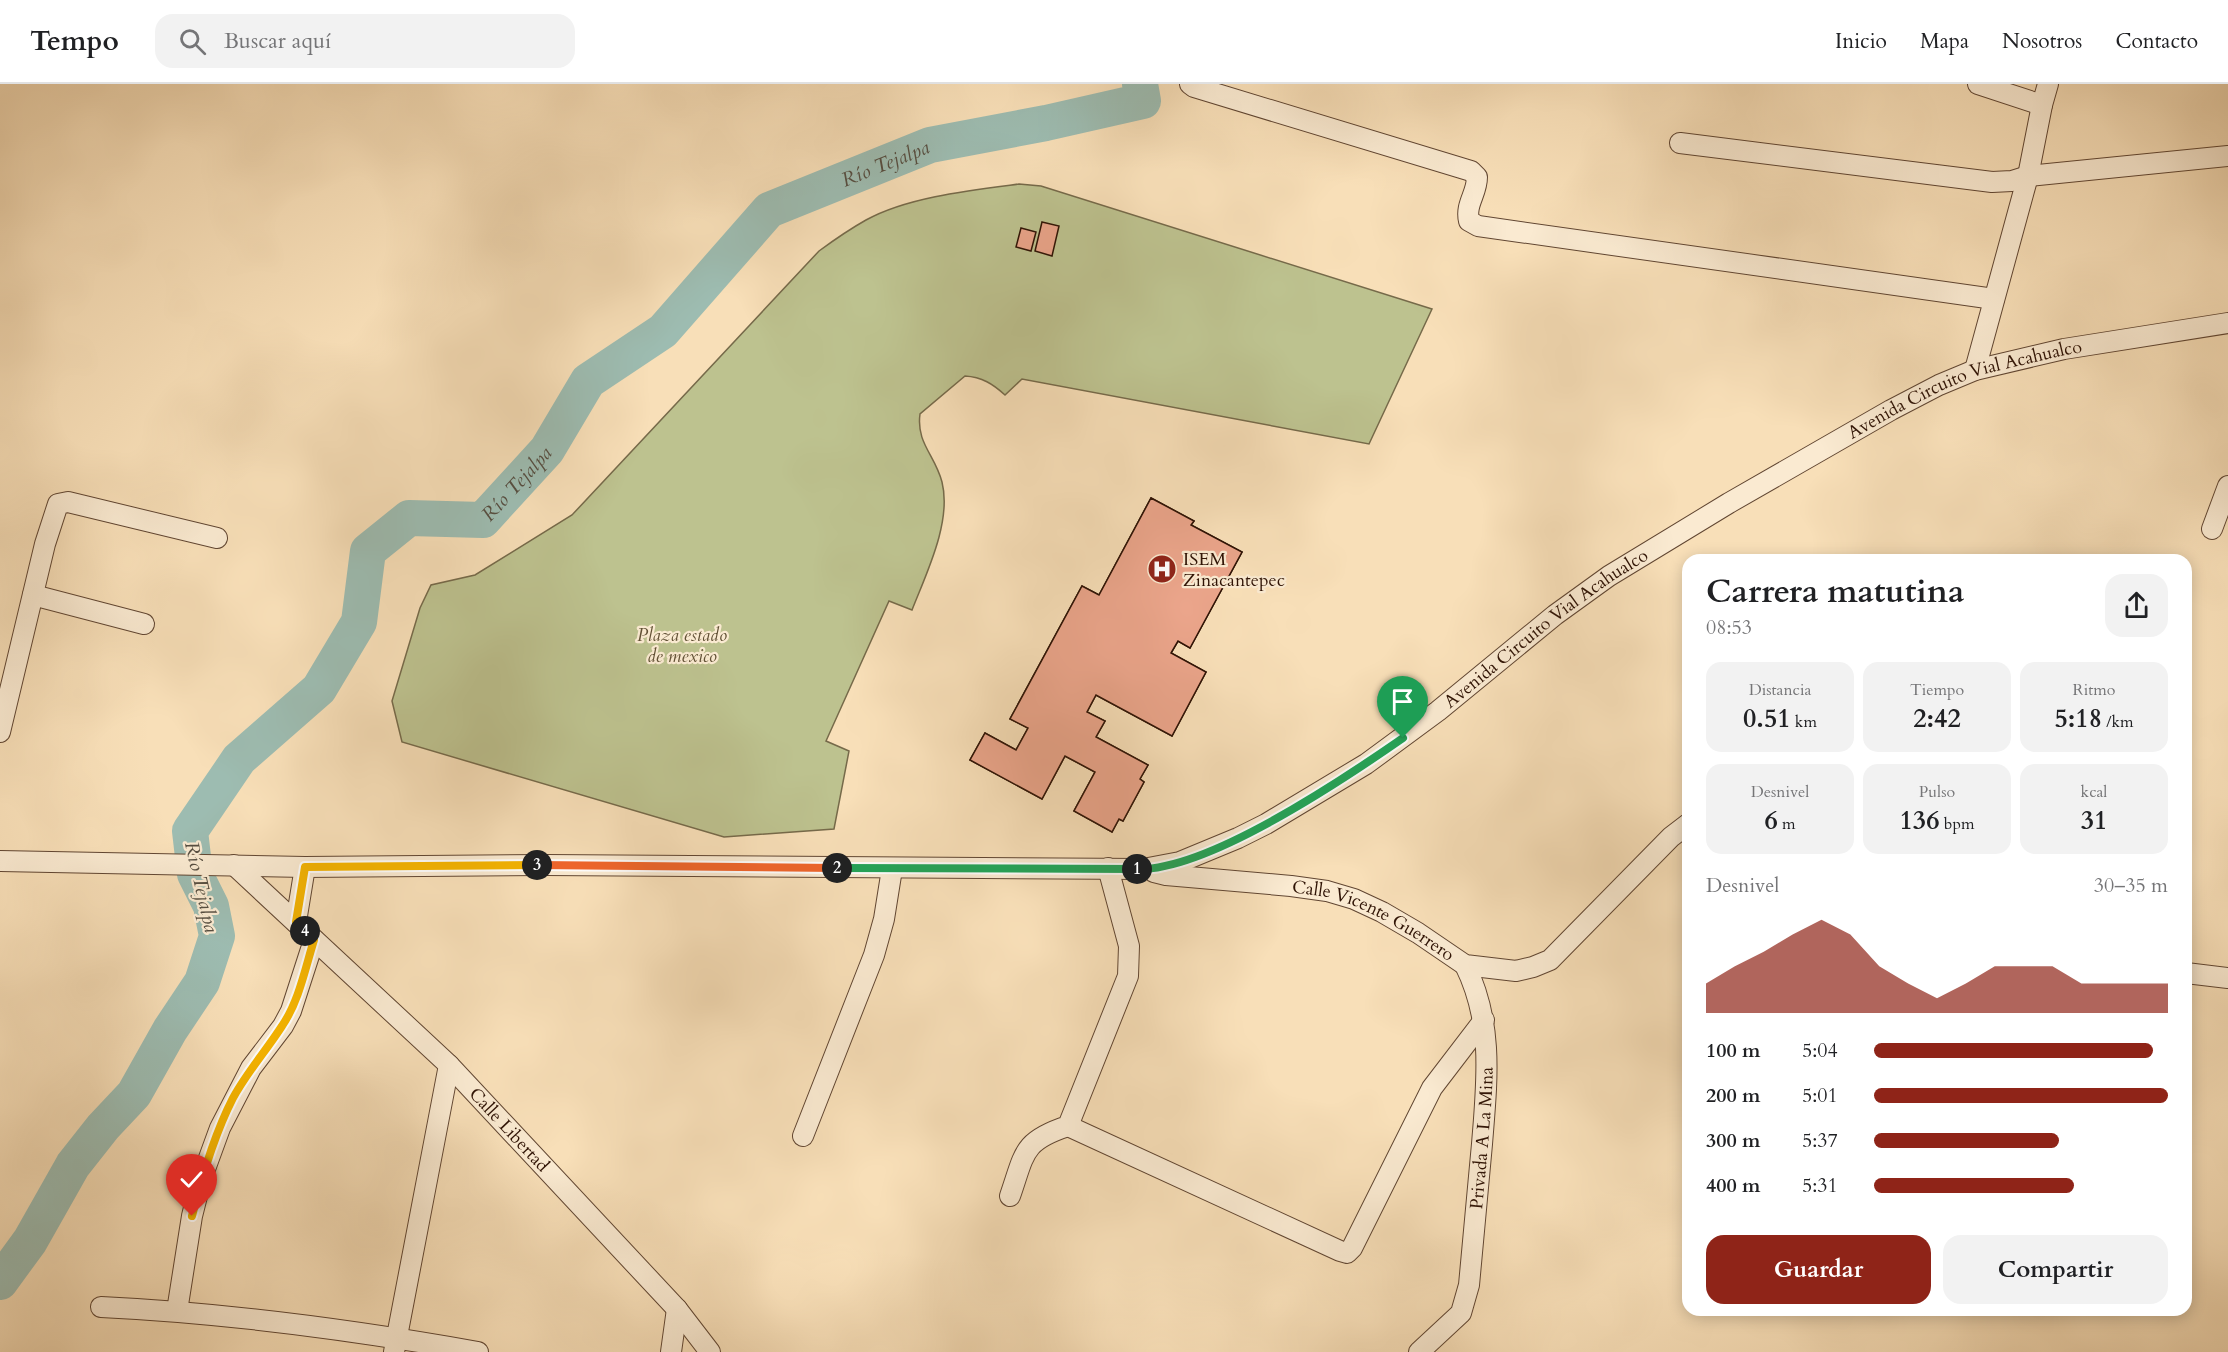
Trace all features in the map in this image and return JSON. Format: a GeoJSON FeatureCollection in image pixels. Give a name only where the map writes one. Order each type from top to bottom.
{"type":"FeatureCollection","features":[{"type":"Feature","properties":{"kind":"street"},"geometry":{"type":"LineString","coordinates":[[1190,84],[1471,171],[1477,177],[1477,186],[1467,212],[1469,221],[1478,226],[1994,299]]}},
{"type":"Feature","properties":{"kind":"street"},"geometry":{"type":"LineString","coordinates":[[1978,84],[2042,105]]}},
{"type":"Feature","properties":{"kind":"street"},"geometry":{"type":"LineString","coordinates":[[1975,370],[2028,176],[2048,84]]}},
{"type":"Feature","properties":{"kind":"street"},"geometry":{"type":"LineString","coordinates":[[1680,143],[1992,182],[2012,181],[2028,176],[2228,156]]}},
{"type":"Feature","properties":{"kind":"street","name":"Avenida Circuito Vial Acahualco"},"geometry":{"type":"LineString","coordinates":[[0,861],[173,866],[546,865],[892,869],[1143,869],[1180,862],[1266,824],[1366,764],[1403,738],[1555,615],[1628,564],[1891,410],[1975,370],[2064,349],[2228,323]]}},
{"type":"Feature","properties":{"kind":"street"},"geometry":{"type":"LineString","coordinates":[[2212,529],[2228,486]]}},
{"type":"Feature","properties":{"kind":"street"},"geometry":{"type":"LineString","coordinates":[[0,732],[56,508],[62,502],[217,538]]}},
{"type":"Feature","properties":{"kind":"street"},"geometry":{"type":"LineString","coordinates":[[33,596],[144,624]]}},
{"type":"Feature","properties":{"kind":"street","name":"Calle Vicente Guerrero"},"geometry":{"type":"LineString","coordinates":[[1143,869],[1166,875],[1327,891],[1354,899],[1382,912],[1409,927],[1465,965],[1516,971],[1550,960],[1654,854],[1682,829]]}},
{"type":"Feature","properties":{"kind":"street","name":"Calle Libertad"},"geometry":{"type":"LineString","coordinates":[[224,865],[296,922],[449,1065],[677,1309],[710,1352]]}},
{"type":"Feature","properties":{"kind":"street"},"geometry":{"type":"LineString","coordinates":[[296,922],[305,867]]}},
{"type":"Feature","properties":{"kind":"street"},"geometry":{"type":"LineString","coordinates":[[1068,1126],[1128,976],[1130,946],[1108,868]]}},
{"type":"Feature","properties":{"kind":"street"},"geometry":{"type":"LineString","coordinates":[[803,1136],[874,955],[884,919],[892,869]]}},
{"type":"Feature","properties":{"kind":"street"},"geometry":{"type":"LineString","coordinates":[[177,1311],[192,1216],[201,1180],[220,1128],[250,1068],[283,1026],[291,1011],[314,940]]}},
{"type":"Feature","properties":{"kind":"street","name":"Privada A La Mina"},"geometry":{"type":"LineString","coordinates":[[1419,1352],[1461,1313],[1468,1285],[1488,1065],[1484,1020],[1473,981],[1465,965]]}},
{"type":"Feature","properties":{"kind":"street"},"geometry":{"type":"LineString","coordinates":[[2192,974],[2228,978]]}},
{"type":"Feature","properties":{"kind":"street"},"geometry":{"type":"LineString","coordinates":[[1010,1196],[1027,1148],[1046,1133],[1068,1126],[1347,1253],[1352,1248],[1432,1088],[1484,1020]]}},
{"type":"Feature","properties":{"kind":"street"},"geometry":{"type":"LineString","coordinates":[[395,1345],[449,1065]]}},
{"type":"Feature","properties":{"kind":"street"},"geometry":{"type":"LineString","coordinates":[[101,1307],[177,1311],[395,1345],[478,1352]]}},
{"type":"Feature","properties":{"kind":"street"},"geometry":{"type":"LineString","coordinates":[[672,1352],[677,1309]]}},
{"type":"Feature","properties":{"kind":"green space","name":"Plaza estado de mexico"},"geometry":{"type":"Polygon","coordinates":[[[1019,184],[1041,186],[1432,309],[1369,444],[1022,379],[1005,395],[987,382],[965,376],[920,414],[923,441],[942,482],[944,514],[941,531],[912,610],[889,601],[826,741],[849,751],[834,829],[724,837],[402,742],[392,701],[420,608],[431,585],[475,575],[572,515],[819,251],[836,239],[882,212],[920,200],[1019,184]]]}},
{"type":"Feature","properties":{"kind":"building"},"geometry":{"type":"Polygon","coordinates":[[[1042,222],[1059,226],[1052,256],[1035,251],[1042,222]]]}},
{"type":"Feature","properties":{"kind":"building"},"geometry":{"type":"Polygon","coordinates":[[[1021,228],[1036,232],[1031,251],[1016,247],[1021,228]]]}},
{"type":"Feature","properties":{"kind":"building"},"geometry":{"type":"Polygon","coordinates":[[[1151,498],[1194,521],[1191,525],[1242,552],[1190,648],[1178,641],[1171,653],[1206,672],[1172,736],[1096,695],[1087,712],[1105,721],[1096,737],[1148,765],[1140,779],[1144,782],[1123,821],[1119,819],[1112,832],[1074,811],[1095,772],[1065,756],[1042,799],[970,760],[985,733],[1016,750],[1028,728],[1010,719],[1082,586],[1099,595],[1151,498]],[[1097,605],[1088,621],[1113,635],[1123,619],[1097,605]]]}},
{"type":"Feature","properties":{"kind":"building"},"geometry":{"type":"Polygon","coordinates":[[[1151,498],[1194,521],[1191,525],[1242,552],[1190,648],[1178,641],[1171,653],[1206,672],[1172,736],[1096,695],[1087,712],[1105,721],[1096,737],[1148,765],[1140,779],[1144,782],[1123,821],[1119,819],[1112,832],[1074,811],[1095,772],[1065,756],[1042,799],[970,760],[985,733],[1016,750],[1028,728],[1010,719],[1082,586],[1099,595],[1151,498]]]}},
{"type":"Feature","properties":{"kind":"waterway","name":"Río Tejalpa"},"geometry":{"type":"LineString","coordinates":[[0,1282],[30,1241],[73,1165],[103,1127],[134,1094],[170,1030],[202,982],[217,936],[211,906],[195,874],[190,831],[239,759],[319,689],[359,622],[368,551],[409,518],[483,520],[547,450],[588,381],[663,331],[769,210],[930,145],[1046,123],[1143,101],[1140,84]]}},
{"type":"Feature","properties":{"kind":"place","name":"ISEM Zinacantepec"},"geometry":{"type":"Point","coordinates":[1162,569]}},
{"type":"Feature","properties":{"kind":"route"},"geometry":{"type":"LineString","coordinates":[[192,1216],[201,1180],[233,1099],[250,1068],[283,1026],[298,994],[314,940],[296,922],[305,867],[546,865],[1143,869],[1180,862],[1266,824],[1366,764],[1403,738]]}}]}
